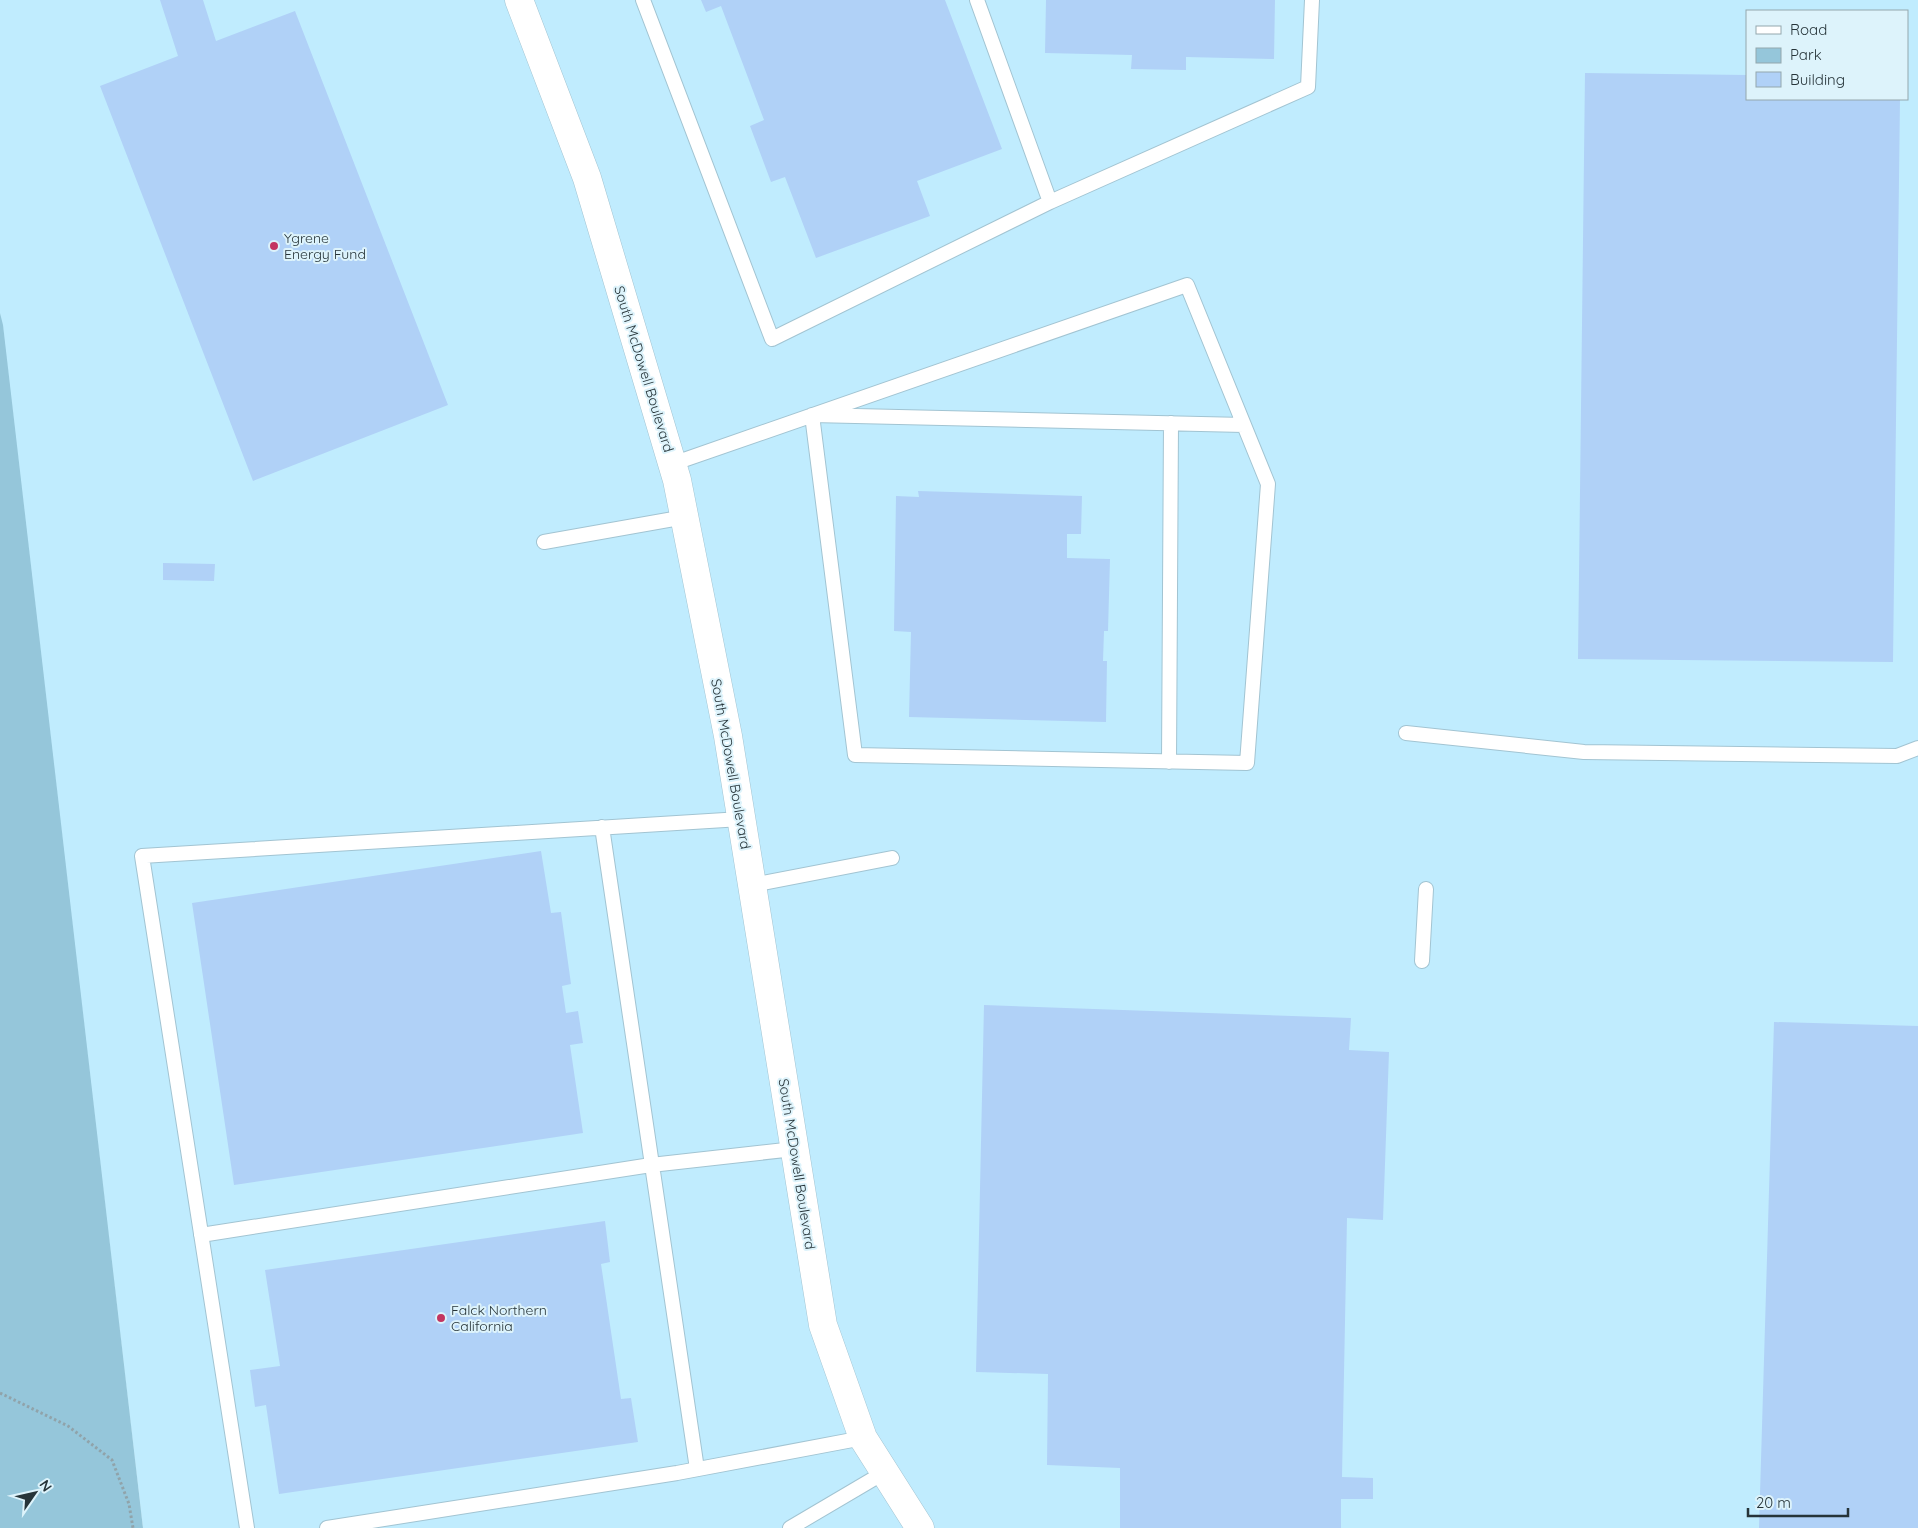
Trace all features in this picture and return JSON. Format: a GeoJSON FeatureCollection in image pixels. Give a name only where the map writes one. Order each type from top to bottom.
{"type":"FeatureCollection","features":[{"type":"Feature","properties":{"kind":"street","name":"South McDowell Boulevard"},"geometry":{"type":"LineString","coordinates":[[519,0],[587,178],[672,464],[685,518],[728,736],[823,1325],[863,1438],[920,1528]]}},
{"type":"Feature","properties":{"kind":"lane"},"geometry":{"type":"LineString","coordinates":[[643,0],[772,339],[1050,202],[1308,87],[1312,0]]}},
{"type":"Feature","properties":{"kind":"lane"},"geometry":{"type":"LineString","coordinates":[[977,0],[1050,202]]}},
{"type":"Feature","properties":{"kind":"lane"},"geometry":{"type":"LineString","coordinates":[[672,464],[812,415],[1187,285],[1268,484],[1247,763],[855,755],[812,415]]}},
{"type":"Feature","properties":{"kind":"lane"},"geometry":{"type":"LineString","coordinates":[[812,415],[1244,425]]}},
{"type":"Feature","properties":{"kind":"lane"},"geometry":{"type":"LineString","coordinates":[[1168,762],[1171,423]]}},
{"type":"Feature","properties":{"kind":"lane"},"geometry":{"type":"LineString","coordinates":[[544,542],[685,518]]}},
{"type":"Feature","properties":{"kind":"lane"},"geometry":{"type":"LineString","coordinates":[[1406,733],[1584,752],[1897,756],[1918,748]]}},
{"type":"Feature","properties":{"kind":"lane"},"geometry":{"type":"LineString","coordinates":[[247,1528],[142,856],[741,819]]}},
{"type":"Feature","properties":{"kind":"lane"},"geometry":{"type":"LineString","coordinates":[[602,827],[696,1470]]}},
{"type":"Feature","properties":{"kind":"lane"},"geometry":{"type":"LineString","coordinates":[[752,885],[892,858]]}},
{"type":"Feature","properties":{"kind":"lane"},"geometry":{"type":"LineString","coordinates":[[1422,961],[1426,889]]}},
{"type":"Feature","properties":{"kind":"lane"},"geometry":{"type":"LineString","coordinates":[[202,1235],[651,1165],[794,1149]]}},
{"type":"Feature","properties":{"kind":"lane"},"geometry":{"type":"LineString","coordinates":[[327,1528],[696,1470],[863,1438]]}},
{"type":"Feature","properties":{"kind":"lane"},"geometry":{"type":"LineString","coordinates":[[790,1528],[885,1472]]}},
{"type":"Feature","properties":{"kind":"path"},"geometry":{"type":"LineString","coordinates":[[0,1393],[68,1426],[112,1460],[129,1504],[133,1528]]}},
{"type":"Feature","properties":{"kind":"shaded area"},"geometry":{"type":"Polygon","coordinates":[[[0,0],[1918,0],[1918,1528],[143,1528],[0,313],[0,0]]]}},
{"type":"Feature","properties":{"kind":"green space"},"geometry":{"type":"Polygon","coordinates":[[[0,313],[3,325],[143,1528],[0,1528],[0,313]]]}},
{"type":"Feature","properties":{"kind":"building","name":"Ygrene Energy Fund"},"geometry":{"type":"Polygon","coordinates":[[[160,0],[203,0],[216,41],[295,11],[448,405],[253,481],[100,86],[178,56],[160,0]]]}},
{"type":"Feature","properties":{"kind":"building"},"geometry":{"type":"Polygon","coordinates":[[[701,0],[945,0],[1002,149],[917,181],[930,216],[816,258],[785,177],[771,182],[750,126],[764,120],[721,6],[706,12],[701,0]]]}},
{"type":"Feature","properties":{"kind":"building"},"geometry":{"type":"Polygon","coordinates":[[[1046,0],[1275,0],[1274,59],[1186,57],[1186,70],[1131,69],[1132,55],[1045,53],[1046,0]]]}},
{"type":"Feature","properties":{"kind":"building"},"geometry":{"type":"Polygon","coordinates":[[[1585,73],[1746,75],[1746,100],[1900,100],[1893,662],[1578,659],[1585,73]]]}},
{"type":"Feature","properties":{"kind":"building"},"geometry":{"type":"Polygon","coordinates":[[[918,491],[1082,496],[1081,534],[1067,534],[1067,558],[1110,559],[1108,631],[1104,631],[1103,661],[1107,661],[1106,722],[909,717],[911,632],[894,631],[896,496],[919,497],[918,491]]]}},
{"type":"Feature","properties":{"kind":"building"},"geometry":{"type":"Polygon","coordinates":[[[163,563],[215,564],[214,581],[163,580],[163,563]]]}},
{"type":"Feature","properties":{"kind":"building"},"geometry":{"type":"Polygon","coordinates":[[[541,851],[551,913],[561,912],[571,984],[562,986],[566,1013],[578,1011],[583,1043],[570,1045],[583,1133],[234,1185],[192,903],[541,851]]]}},
{"type":"Feature","properties":{"kind":"building"},"geometry":{"type":"Polygon","coordinates":[[[984,1005],[1351,1018],[1349,1050],[1389,1052],[1383,1220],[1347,1218],[1342,1477],[1373,1478],[1373,1499],[1341,1499],[1341,1528],[1120,1528],[1120,1468],[1047,1465],[1048,1374],[976,1372],[984,1005]]]}},
{"type":"Feature","properties":{"kind":"building"},"geometry":{"type":"Polygon","coordinates":[[[1774,1022],[1918,1026],[1918,1528],[1759,1528],[1774,1022]]]}},
{"type":"Feature","properties":{"kind":"building","name":"Falck Northern California"},"geometry":{"type":"Polygon","coordinates":[[[605,1221],[610,1262],[601,1264],[621,1399],[631,1398],[638,1442],[279,1494],[266,1405],[255,1407],[250,1370],[280,1366],[265,1270],[605,1221]]]}},
{"type":"Feature","properties":{"kind":"place","name":"Ygrene Energy Fund"},"geometry":{"type":"Point","coordinates":[274,246]}},
{"type":"Feature","properties":{"kind":"place","name":"Falck Northern California"},"geometry":{"type":"Point","coordinates":[441,1318]}}]}
